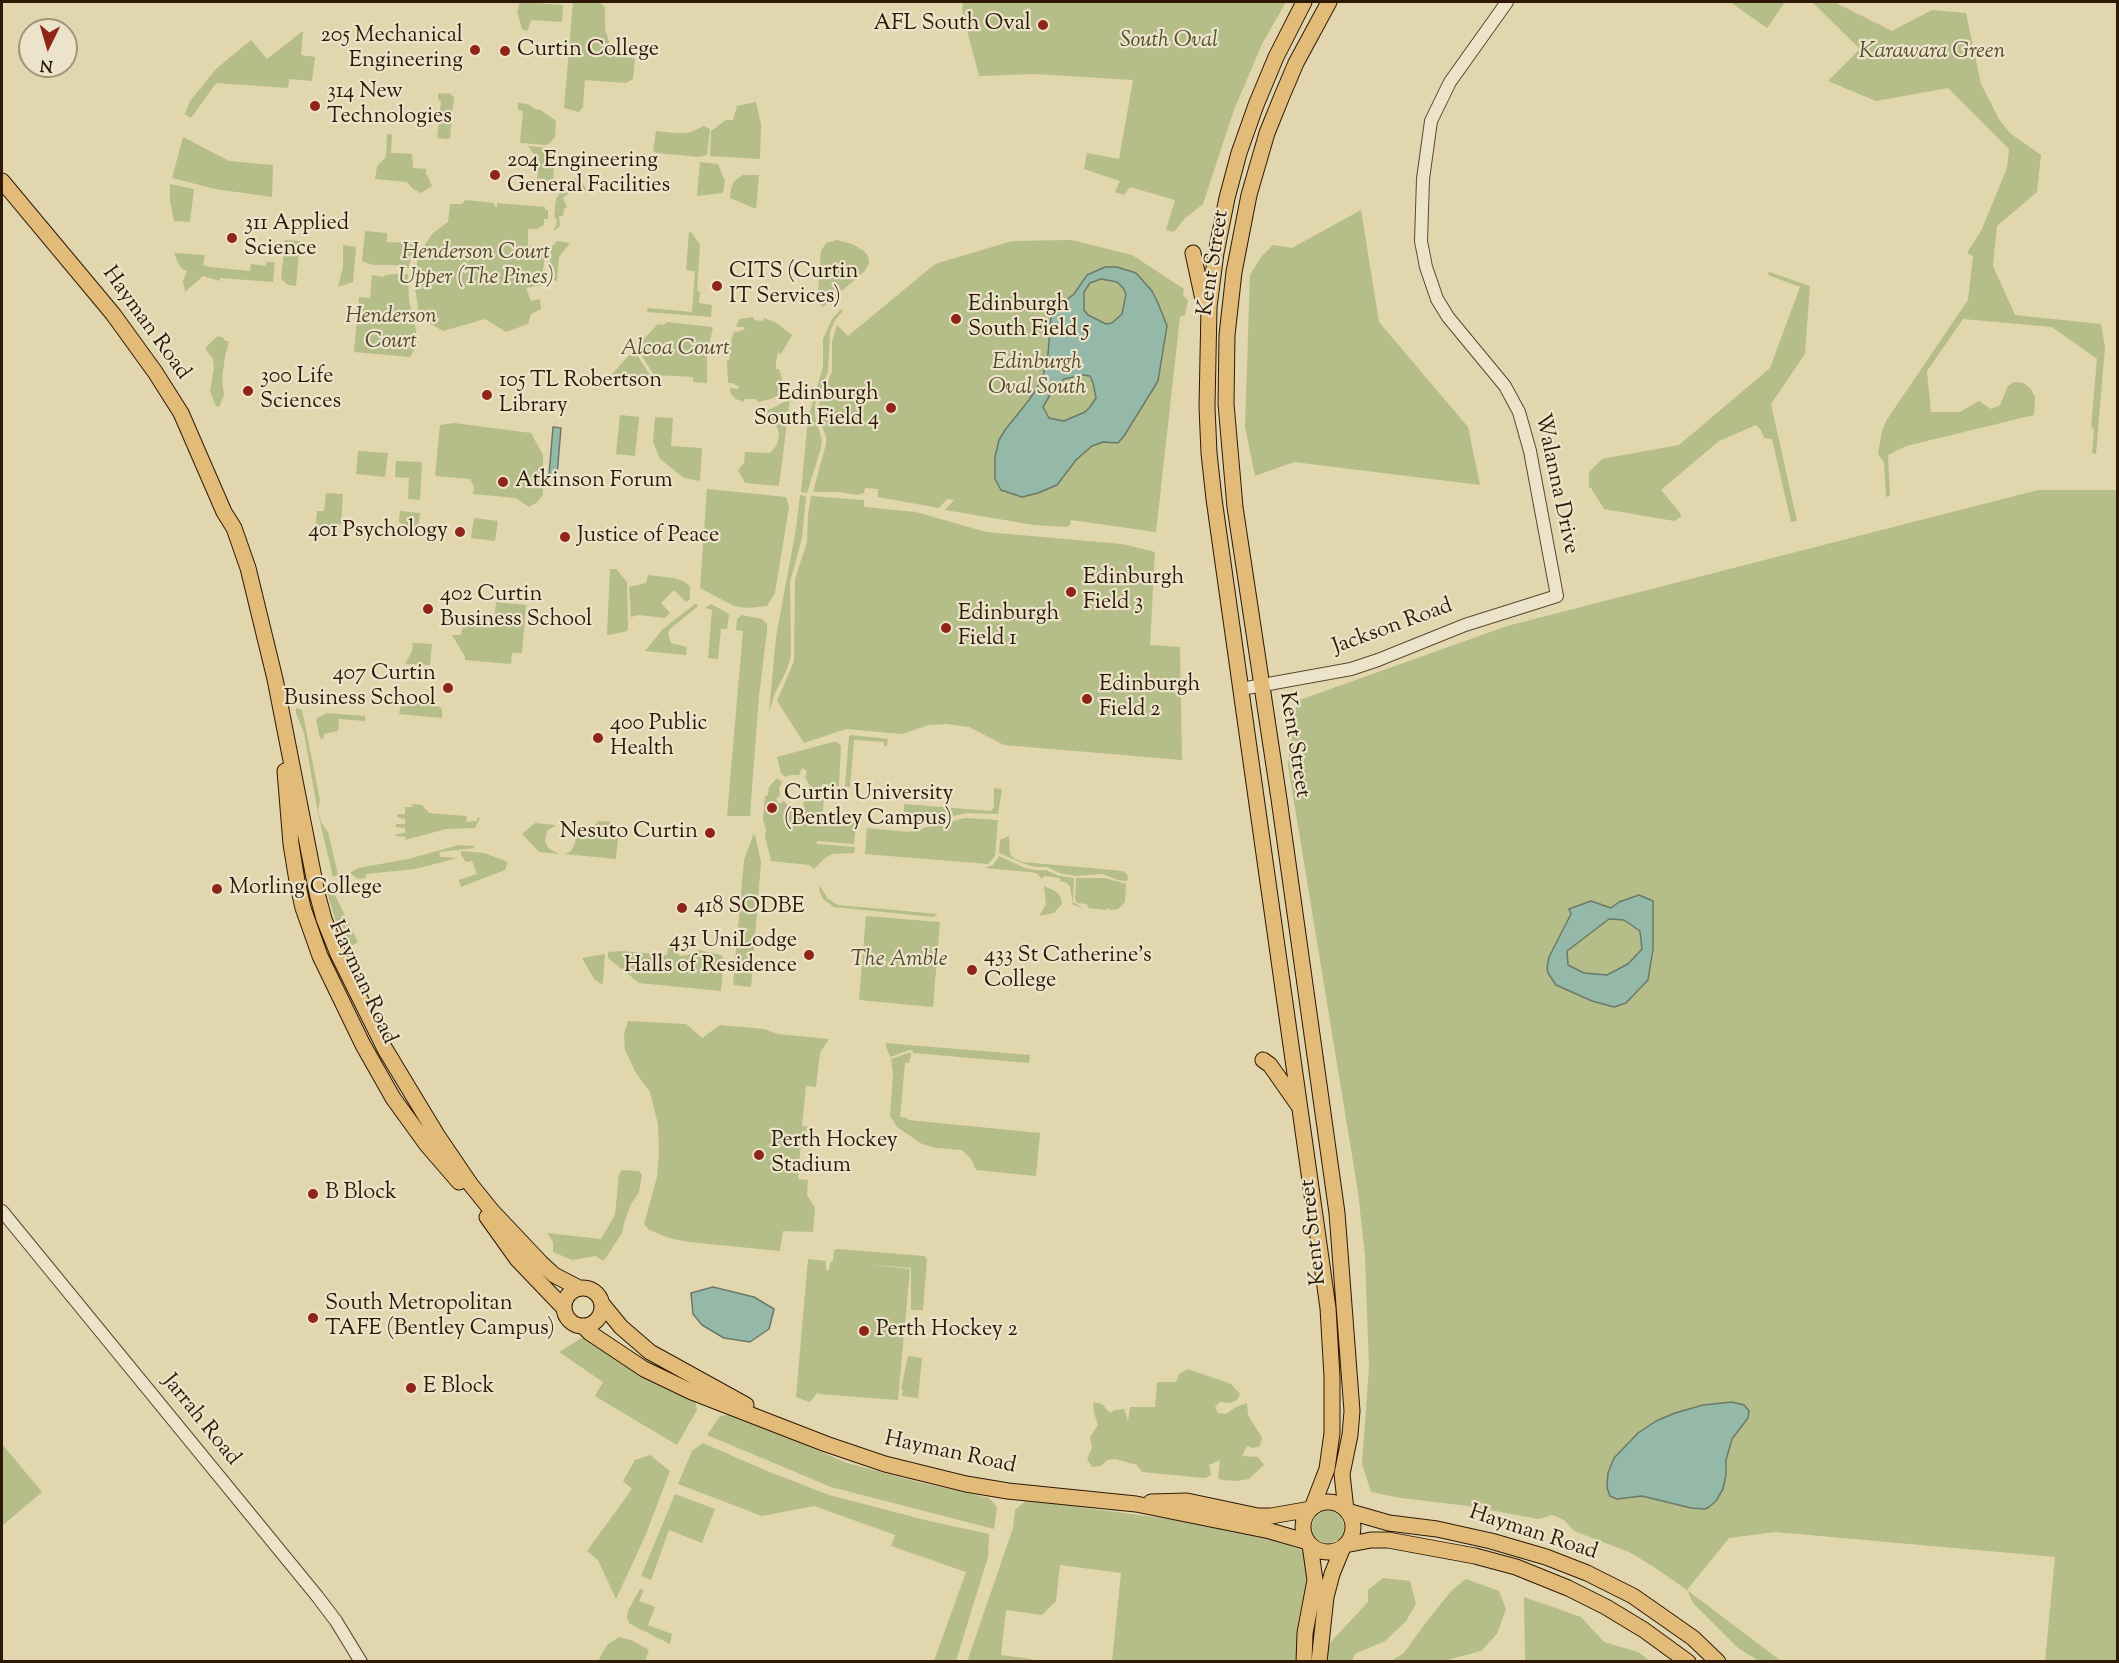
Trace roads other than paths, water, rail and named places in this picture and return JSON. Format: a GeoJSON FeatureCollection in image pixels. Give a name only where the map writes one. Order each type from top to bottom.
{"type":"FeatureCollection","features":[{"type":"Feature","properties":{"kind":"main road","name":"Kent Street"},"geometry":{"type":"LineString","coordinates":[[1304,2],[1276,57],[1239,153],[1220,229],[1209,307],[1206,362],[1209,453],[1324,1278],[1332,1377],[1332,1419],[1329,1459],[1324,1480],[1311,1509]]}},
{"type":"Feature","properties":{"kind":"main road","name":"Kent Street"},"geometry":{"type":"LineString","coordinates":[[1329,2],[1286,86],[1249,195],[1237,250],[1227,335],[1226,404],[1229,450],[1333,1175],[1342,1255],[1352,1411],[1342,1474],[1346,1510]]}},
{"type":"Feature","properties":{"kind":"main road","name":"Hayman Road"},"geometry":{"type":"LineString","coordinates":[[2,181],[113,314],[149,362],[180,413],[224,512],[234,528],[248,568],[286,732],[317,893],[338,954],[385,1049],[437,1135],[471,1185],[510,1232],[541,1263],[554,1275],[579,1288]]}},
{"type":"Feature","properties":{"kind":"main road"},"geometry":{"type":"LineString","coordinates":[[1193,253],[1202,295],[1209,307]]}},
{"type":"Feature","properties":{"kind":"main road","name":"Hayman Road"},"geometry":{"type":"LineString","coordinates":[[224,512],[225,530],[238,571],[279,733],[287,780],[288,820],[297,881],[303,908],[320,956],[363,1045],[403,1113],[478,1205],[517,1259],[564,1308]]}},
{"type":"Feature","properties":{"kind":"main road"},"geometry":{"type":"LineString","coordinates":[[1263,1060],[1300,1107]]}},
{"type":"Feature","properties":{"kind":"main road"},"geometry":{"type":"LineString","coordinates":[[579,1288],[592,1290],[600,1297],[603,1305],[603,1311],[596,1322],[584,1327],[569,1321],[564,1308],[568,1296],[579,1288]]}},
{"type":"Feature","properties":{"kind":"main road","name":"Hayman Road"},"geometry":{"type":"LineString","coordinates":[[603,1305],[621,1327],[650,1352],[755,1410],[762,1418]]}},
{"type":"Feature","properties":{"kind":"main road","name":"Hayman Road"},"geometry":{"type":"LineString","coordinates":[[584,1327],[658,1376],[751,1416],[762,1418],[859,1456],[941,1479],[1008,1491],[1136,1504],[1270,1532],[1309,1544]]}},
{"type":"Feature","properties":{"kind":"main road","name":"Hayman Road"},"geometry":{"type":"LineString","coordinates":[[1136,1504],[1168,1500],[1187,1501],[1270,1516],[1311,1509]]}},
{"type":"Feature","properties":{"kind":"main road"},"geometry":{"type":"LineString","coordinates":[[1304,1662],[1305,1633],[1316,1580],[1303,1525],[1311,1509],[1327,1502],[1335,1503],[1346,1510],[1352,1519],[1353,1528],[1351,1538],[1344,1546],[1332,1574],[1326,1597],[1319,1662]]}},
{"type":"Feature","properties":{"kind":"main road","name":"Hayman Road"},"geometry":{"type":"LineString","coordinates":[[1346,1510],[1389,1523],[1437,1529],[1491,1540],[1587,1572],[1633,1596],[1693,1638],[1718,1662]]}},
{"type":"Feature","properties":{"kind":"main road","name":"Hayman Road"},"geometry":{"type":"LineString","coordinates":[[1344,1546],[1371,1540],[1388,1540],[1475,1556],[1516,1567],[1568,1588],[1606,1607],[1644,1630],[1688,1662]]}},
{"type":"Feature","properties":{"kind":"main road"},"geometry":{"type":"LineString","coordinates":[[1309,1544],[1328,1552],[1344,1546]]}},
{"type":"Feature","properties":{"kind":"street","name":"Walanna Drive"},"geometry":{"type":"LineString","coordinates":[[1507,2],[1450,82],[1435,110],[1428,136],[1421,207],[1422,250],[1437,299],[1455,325],[1505,386],[1524,425],[1557,596]]}},
{"type":"Feature","properties":{"kind":"street","name":"Jackson Road"},"geometry":{"type":"LineString","coordinates":[[1241,689],[1351,669],[1465,625],[1557,596]]}},
{"type":"Feature","properties":{"kind":"street","name":"Jarrah Road"},"geometry":{"type":"LineString","coordinates":[[2,1211],[311,1588],[336,1621],[361,1662]]}},
{"type":"Feature","properties":{"kind":"place","name":"AFL South Oval"},"geometry":{"type":"Point","coordinates":[1043,25]}},
{"type":"Feature","properties":{"kind":"place","name":"205 Mechanical Engineering"},"geometry":{"type":"Point","coordinates":[475,50]}},
{"type":"Feature","properties":{"kind":"place","name":"Curtin College"},"geometry":{"type":"Point","coordinates":[505,51]}},
{"type":"Feature","properties":{"kind":"place","name":"314 New Technologies"},"geometry":{"type":"Point","coordinates":[315,106]}},
{"type":"Feature","properties":{"kind":"place","name":"204 Engineering General Facilities"},"geometry":{"type":"Point","coordinates":[495,175]}},
{"type":"Feature","properties":{"kind":"place","name":"311 Applied Science"},"geometry":{"type":"Point","coordinates":[232,238]}},
{"type":"Feature","properties":{"kind":"place","name":"CITS (Curtin IT Services)"},"geometry":{"type":"Point","coordinates":[717,286]}},
{"type":"Feature","properties":{"kind":"place","name":"Edinburgh South Field 5"},"geometry":{"type":"Point","coordinates":[956,319]}},
{"type":"Feature","properties":{"kind":"place","name":"300 Life Sciences"},"geometry":{"type":"Point","coordinates":[248,391]}},
{"type":"Feature","properties":{"kind":"place","name":"105 TL Robertson Library"},"geometry":{"type":"Point","coordinates":[487,395]}},
{"type":"Feature","properties":{"kind":"place","name":"Edinburgh South Field 4"},"geometry":{"type":"Point","coordinates":[891,408]}},
{"type":"Feature","properties":{"kind":"place","name":"Atkinson Forum"},"geometry":{"type":"Point","coordinates":[503,482]}},
{"type":"Feature","properties":{"kind":"place","name":"401 Psychology"},"geometry":{"type":"Point","coordinates":[460,532]}},
{"type":"Feature","properties":{"kind":"place","name":"Justice of Peace"},"geometry":{"type":"Point","coordinates":[565,537]}},
{"type":"Feature","properties":{"kind":"place","name":"Edinburgh Field 3"},"geometry":{"type":"Point","coordinates":[1071,592]}},
{"type":"Feature","properties":{"kind":"place","name":"402 Curtin Business School"},"geometry":{"type":"Point","coordinates":[428,609]}},
{"type":"Feature","properties":{"kind":"place","name":"Edinburgh Field 1"},"geometry":{"type":"Point","coordinates":[946,628]}},
{"type":"Feature","properties":{"kind":"place","name":"407 Curtin Business School"},"geometry":{"type":"Point","coordinates":[448,688]}},
{"type":"Feature","properties":{"kind":"place","name":"Edinburgh Field 2"},"geometry":{"type":"Point","coordinates":[1087,699]}},
{"type":"Feature","properties":{"kind":"place","name":"400 Public Health"},"geometry":{"type":"Point","coordinates":[598,738]}},
{"type":"Feature","properties":{"kind":"place","name":"Curtin University (Bentley Campus)"},"geometry":{"type":"Point","coordinates":[772,808]}},
{"type":"Feature","properties":{"kind":"place","name":"Nesuto Curtin"},"geometry":{"type":"Point","coordinates":[710,833]}},
{"type":"Feature","properties":{"kind":"place","name":"Morling College"},"geometry":{"type":"Point","coordinates":[217,889]}},
{"type":"Feature","properties":{"kind":"place","name":"418 SODBE"},"geometry":{"type":"Point","coordinates":[682,908]}},
{"type":"Feature","properties":{"kind":"place","name":"431 UniLodge Halls of Residence"},"geometry":{"type":"Point","coordinates":[809,955]}},
{"type":"Feature","properties":{"kind":"place","name":"433 St Catherine's College"},"geometry":{"type":"Point","coordinates":[972,970]}},
{"type":"Feature","properties":{"kind":"place","name":"Perth Hockey Stadium"},"geometry":{"type":"Point","coordinates":[759,1155]}},
{"type":"Feature","properties":{"kind":"place","name":"B Block"},"geometry":{"type":"Point","coordinates":[313,1194]}},
{"type":"Feature","properties":{"kind":"place","name":"South Metropolitan TAFE (Bentley Campus)"},"geometry":{"type":"Point","coordinates":[313,1318]}},
{"type":"Feature","properties":{"kind":"place","name":"Perth Hockey 2"},"geometry":{"type":"Point","coordinates":[864,1331]}},
{"type":"Feature","properties":{"kind":"place","name":"E Block"},"geometry":{"type":"Point","coordinates":[411,1388]}},
{"type":"Feature","properties":{"kind":"park label","name":"South Oval"},"geometry":{"type":"Point","coordinates":[1169,42]}},
{"type":"Feature","properties":{"kind":"park label","name":"Karawara Green"},"geometry":{"type":"Point","coordinates":[1932,53]}},
{"type":"Feature","properties":{"kind":"park label","name":"Henderson Court Upper (The Pines)"},"geometry":{"type":"Point","coordinates":[476,266]}},
{"type":"Feature","properties":{"kind":"park label","name":"Henderson Court"},"geometry":{"type":"Point","coordinates":[391,330]}},
{"type":"Feature","properties":{"kind":"park label","name":"Alcoa Court"},"geometry":{"type":"Point","coordinates":[675,350]}},
{"type":"Feature","properties":{"kind":"park label","name":"Edinburgh Oval South"},"geometry":{"type":"Point","coordinates":[1037,376]}},
{"type":"Feature","properties":{"kind":"park label","name":"The Amble"},"geometry":{"type":"Point","coordinates":[899,961]}}]}
